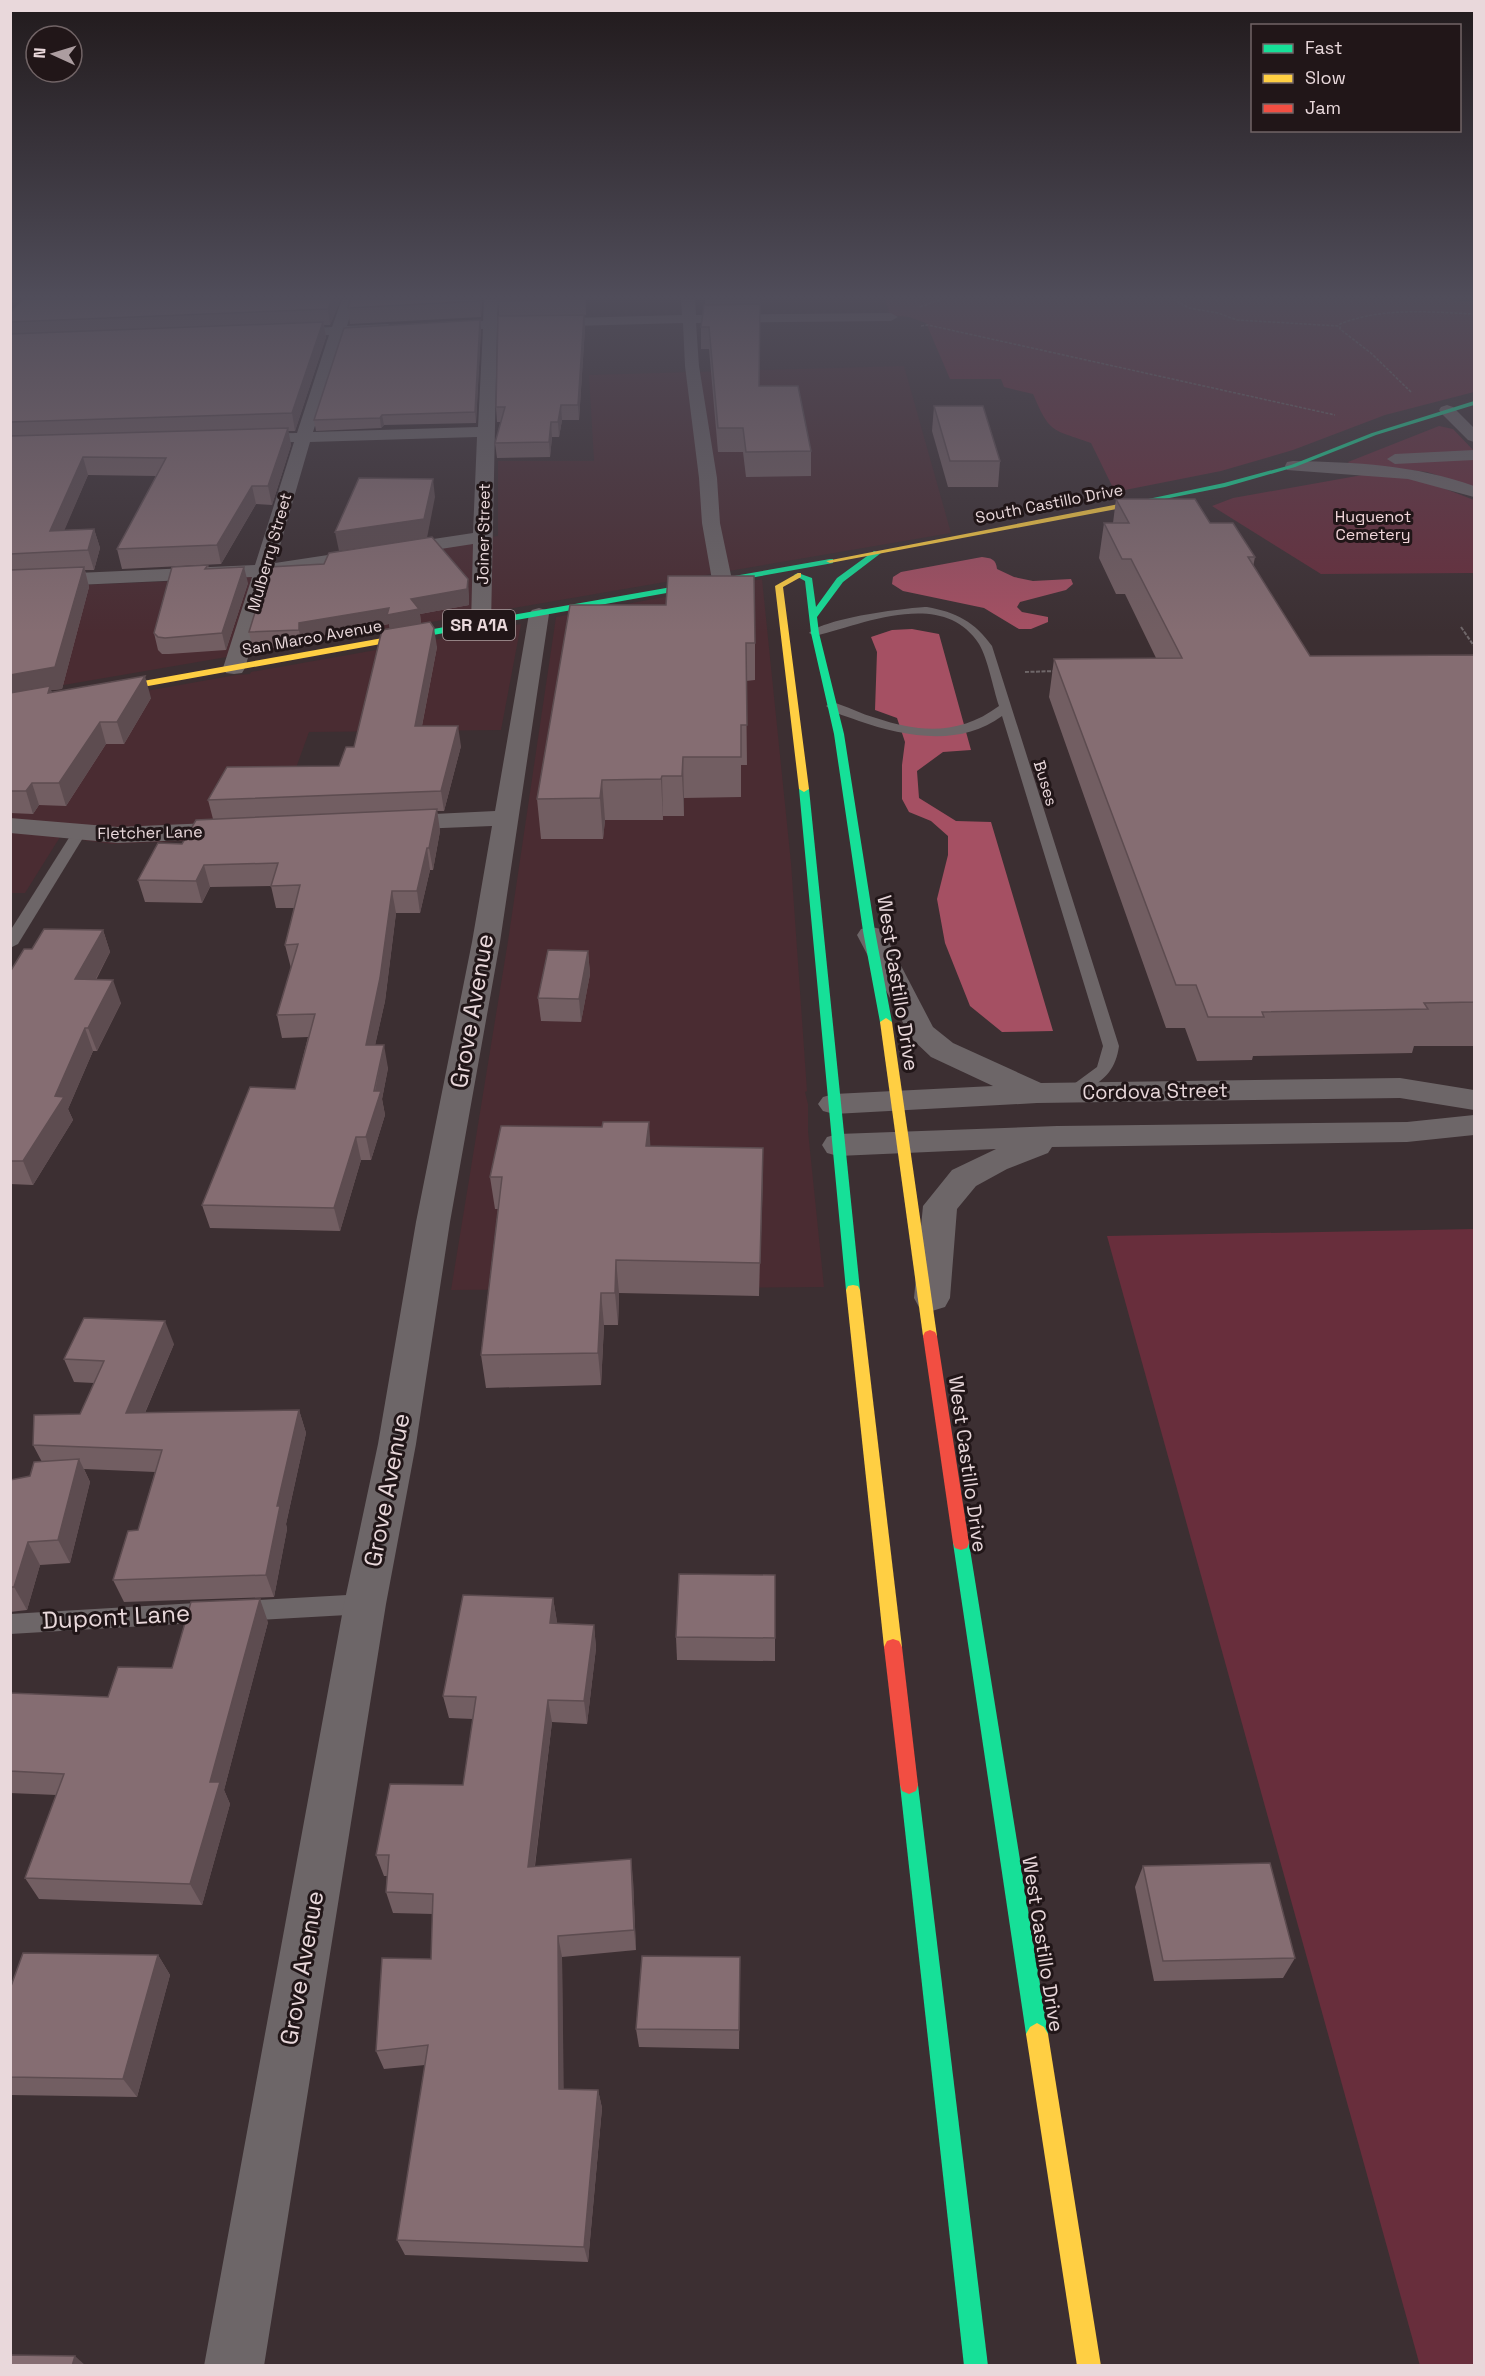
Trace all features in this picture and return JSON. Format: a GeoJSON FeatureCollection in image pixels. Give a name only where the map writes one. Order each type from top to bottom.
{"type":"FeatureCollection","features":[{"type":"Feature","properties":{"kind":"main road","name":"South Castillo Drive"},"geometry":{"type":"LineString","coordinates":[[797,570],[1225,484],[1293,466],[1374,434],[1447,410]]}},
{"type":"Feature","properties":{"kind":"main road"},"geometry":{"type":"LineString","coordinates":[[813,617],[837,581],[877,553]]}},
{"type":"Feature","properties":{"kind":"main road","name":"San Marco Avenue"},"geometry":{"type":"LineString","coordinates":[[89,693],[722,580],[797,570]]}},
{"type":"Feature","properties":{"kind":"main road"},"geometry":{"type":"LineString","coordinates":[[797,570],[779,586],[813,863],[837,1145],[976,2366]]}},
{"type":"Feature","properties":{"kind":"main road","name":"West Castillo Drive"},"geometry":{"type":"LineString","coordinates":[[797,570],[809,580],[815,633],[839,734],[869,931],[891,1048],[902,1143],[929,1329],[1089,2366]]}},
{"type":"Feature","properties":{"kind":"street","name":"Mulberry Street"},"geometry":{"type":"LineString","coordinates":[[234,668],[313,410]]}},
{"type":"Feature","properties":{"kind":"street","name":"Joiner Street"},"geometry":{"type":"LineString","coordinates":[[481,624],[487,410]]}},
{"type":"Feature","properties":{"kind":"street"},"geometry":{"type":"LineString","coordinates":[[698,410],[708,478],[711,523],[722,580]]}},
{"type":"Feature","properties":{"kind":"street"},"geometry":{"type":"LineString","coordinates":[[1447,410],[1474,437]]}},
{"type":"Feature","properties":{"kind":"street"},"geometry":{"type":"LineString","coordinates":[[223,440],[486,432]]}},
{"type":"Feature","properties":{"kind":"street"},"geometry":{"type":"LineString","coordinates":[[1363,468],[1377,459],[1474,455]]}},
{"type":"Feature","properties":{"kind":"street"},"geometry":{"type":"LineString","coordinates":[[1293,466],[1363,468],[1422,476],[1474,492]]}},
{"type":"Feature","properties":{"kind":"street"},"geometry":{"type":"LineString","coordinates":[[10,582],[223,574],[265,570],[483,537]]}},
{"type":"Feature","properties":{"kind":"street","name":"Grove Avenue"},"geometry":{"type":"LineString","coordinates":[[234,2366],[365,1604],[397,1444],[433,1222],[486,942],[539,614]]}},
{"type":"Feature","properties":{"kind":"street"},"geometry":{"type":"LineString","coordinates":[[364,824],[505,818]]}},
{"type":"Feature","properties":{"kind":"street","name":"Fletcher Lane"},"geometry":{"type":"LineString","coordinates":[[10,825],[118,835],[259,828]]}},
{"type":"Feature","properties":{"kind":"street"},"geometry":{"type":"LineString","coordinates":[[869,931],[921,1032],[942,1050],[970,1065],[1037,1093]]}},
{"type":"Feature","properties":{"kind":"street","name":"Cordova Street"},"geometry":{"type":"LineString","coordinates":[[834,1104],[1071,1092],[1400,1088],[1474,1100]]}},
{"type":"Feature","properties":{"kind":"street"},"geometry":{"type":"LineString","coordinates":[[837,1145],[1057,1136],[1407,1132],[1474,1125]]}},
{"type":"Feature","properties":{"kind":"street"},"geometry":{"type":"LineString","coordinates":[[929,1329],[940,1206],[964,1178],[996,1161],[1057,1136]]}},
{"type":"Feature","properties":{"kind":"lane","name":"Buses"},"geometry":{"type":"LineString","coordinates":[[815,633],[882,614],[903,611],[946,615],[959,619],[975,631],[986,646],[1111,1046],[1110,1060],[1103,1072],[1071,1092]]}},
{"type":"Feature","properties":{"kind":"lane"},"geometry":{"type":"LineString","coordinates":[[832,706],[868,722],[896,729],[926,732],[969,727],[987,722],[1005,707]]}},
{"type":"Feature","properties":{"kind":"lane"},"geometry":{"type":"LineString","coordinates":[[10,944],[79,833]]}},
{"type":"Feature","properties":{"kind":"lane","name":"Dupont Lane"},"geometry":{"type":"LineString","coordinates":[[10,1623],[365,1604]]}},
{"type":"Feature","properties":{"kind":"path"},"geometry":{"type":"LineString","coordinates":[[1313,410],[1336,415]]}},
{"type":"Feature","properties":{"kind":"path"},"geometry":{"type":"LineString","coordinates":[[1461,627],[1474,646]]}},
{"type":"Feature","properties":{"kind":"path"},"geometry":{"type":"LineString","coordinates":[[994,672],[1062,671]]}},
{"type":"Feature","properties":{"kind":"shaded area"},"geometry":{"type":"Polygon","coordinates":[[[591,410],[916,410],[951,533],[11,694],[10,588],[222,579],[498,536],[498,461],[594,461],[591,410]]]}},
{"type":"Feature","properties":{"kind":"shaded area"},"geometry":{"type":"Polygon","coordinates":[[[982,557],[992,560],[996,563],[997,569],[1014,577],[1033,581],[1071,579],[1073,584],[1066,590],[1020,602],[1017,607],[1022,612],[1048,617],[1048,622],[1031,629],[1019,629],[984,608],[903,591],[892,584],[893,577],[901,572],[982,557]]]}},
{"type":"Feature","properties":{"kind":"shaded area"},"geometry":{"type":"Polygon","coordinates":[[[762,579],[791,863],[808,1131],[824,1287],[451,1290],[508,941],[556,617],[762,579]]]}},
{"type":"Feature","properties":{"kind":"shaded area"},"geometry":{"type":"Polygon","coordinates":[[[521,624],[501,730],[309,732],[271,837],[112,844],[60,837],[25,893],[11,893],[11,715],[521,624]]]}},
{"type":"Feature","properties":{"kind":"shaded area"},"geometry":{"type":"Polygon","coordinates":[[[912,629],[939,634],[971,750],[943,752],[917,771],[919,798],[956,821],[991,822],[1053,1031],[1002,1032],[970,1006],[945,943],[937,899],[948,855],[948,836],[931,821],[909,812],[902,799],[905,742],[897,718],[875,710],[877,652],[871,637],[892,630],[912,629]]]}},
{"type":"Feature","properties":{"kind":"green space"},"geometry":{"type":"Polygon","coordinates":[[[1041,410],[1405,410],[1385,415],[1293,450],[1221,471],[1115,492],[1091,443],[1060,432],[1044,417],[1041,410]]]}},
{"type":"Feature","properties":{"kind":"green space"},"geometry":{"type":"Polygon","coordinates":[[[1439,426],[1453,429],[1474,451],[1474,487],[1427,472],[1348,462],[1439,426]]]}},
{"type":"Feature","properties":{"kind":"green space","name":"Huguenot Cemetery"},"geometry":{"type":"Polygon","coordinates":[[[1368,474],[1422,480],[1474,500],[1474,573],[1321,574],[1212,506],[1233,498],[1368,474]]]}},
{"type":"Feature","properties":{"kind":"green space"},"geometry":{"type":"Polygon","coordinates":[[[1474,1229],[1474,2365],[1420,2366],[1107,1236],[1474,1229]]]}},
{"type":"Feature","properties":{"kind":"building"},"geometry":{"type":"Polygon","coordinates":[[[10,410],[293,410],[292,413],[10,422],[10,410]]]}},
{"type":"Feature","properties":{"kind":"building"},"geometry":{"type":"Polygon","coordinates":[[[317,410],[475,410],[475,412],[382,415],[380,418],[314,420],[317,410]]]}},
{"type":"Feature","properties":{"kind":"building"},"geometry":{"type":"Polygon","coordinates":[[[504,410],[560,410],[558,422],[551,422],[549,442],[495,443],[504,410]]]}},
{"type":"Feature","properties":{"kind":"building"},"geometry":{"type":"Polygon","coordinates":[[[716,410],[803,410],[811,451],[746,452],[743,428],[718,428],[716,410]]]}},
{"type":"Feature","properties":{"kind":"building"},"geometry":{"type":"Polygon","coordinates":[[[935,410],[984,410],[1000,461],[950,461],[935,410]]]}},
{"type":"Feature","properties":{"kind":"building"},"geometry":{"type":"Polygon","coordinates":[[[288,428],[268,486],[252,486],[217,545],[117,549],[166,458],[83,457],[50,531],[94,529],[88,550],[10,554],[10,436],[288,428]]]}},
{"type":"Feature","properties":{"kind":"building"},"geometry":{"type":"Polygon","coordinates":[[[359,478],[433,479],[424,519],[335,532],[359,478]]]}},
{"type":"Feature","properties":{"kind":"building"},"geometry":{"type":"Polygon","coordinates":[[[1116,499],[1195,499],[1210,523],[1233,523],[1255,557],[1248,557],[1310,656],[1474,655],[1474,1002],[1424,1003],[1428,1009],[1262,1012],[1264,1017],[1208,1017],[1196,985],[1176,985],[1054,659],[1182,658],[1131,559],[1122,559],[1104,523],[1129,523],[1116,499]]]}},
{"type":"Feature","properties":{"kind":"building"},"geometry":{"type":"Polygon","coordinates":[[[432,537],[468,579],[467,589],[411,599],[419,609],[387,615],[389,608],[299,623],[299,630],[249,632],[269,567],[324,564],[329,553],[432,537]]]}},
{"type":"Feature","properties":{"kind":"building"},"geometry":{"type":"Polygon","coordinates":[[[208,565],[205,569],[244,567],[222,633],[158,637],[154,633],[172,567],[208,565]]]}},
{"type":"Feature","properties":{"kind":"building"},"geometry":{"type":"Polygon","coordinates":[[[84,567],[55,667],[10,675],[10,570],[84,567]]]}},
{"type":"Feature","properties":{"kind":"building"},"geometry":{"type":"Polygon","coordinates":[[[668,576],[754,576],[755,643],[746,643],[747,725],[741,725],[741,757],[683,757],[682,776],[662,776],[661,779],[602,780],[600,798],[537,799],[570,605],[666,605],[668,576]]]}},
{"type":"Feature","properties":{"kind":"building"},"geometry":{"type":"Polygon","coordinates":[[[430,622],[434,628],[415,726],[458,726],[441,791],[208,800],[227,767],[339,766],[346,747],[354,747],[382,630],[430,622]]]}},
{"type":"Feature","properties":{"kind":"building"},"geometry":{"type":"Polygon","coordinates":[[[145,676],[117,722],[100,722],[59,783],[32,783],[26,791],[10,791],[10,693],[50,686],[48,693],[145,676]]]}},
{"type":"Feature","properties":{"kind":"building"},"geometry":{"type":"Polygon","coordinates":[[[437,809],[417,891],[392,891],[380,978],[366,1045],[384,1045],[374,1091],[381,1091],[366,1137],[356,1137],[334,1208],[202,1205],[250,1087],[295,1089],[315,1014],[277,1015],[298,944],[285,945],[300,885],[271,886],[278,863],[204,865],[196,881],[138,880],[158,843],[182,844],[196,820],[437,809]]]}},
{"type":"Feature","properties":{"kind":"building"},"geometry":{"type":"Polygon","coordinates":[[[44,929],[103,930],[75,979],[113,980],[88,1028],[85,1028],[55,1096],[64,1097],[23,1161],[10,1161],[10,972],[24,949],[32,949],[44,929]]]}},
{"type":"Feature","properties":{"kind":"building"},"geometry":{"type":"Polygon","coordinates":[[[548,950],[588,951],[579,999],[538,998],[548,950]]]}},
{"type":"Feature","properties":{"kind":"building"},"geometry":{"type":"Polygon","coordinates":[[[603,1122],[649,1122],[646,1146],[763,1148],[760,1263],[616,1260],[615,1293],[601,1293],[598,1353],[481,1355],[502,1177],[490,1177],[501,1126],[602,1127],[603,1122]]]}},
{"type":"Feature","properties":{"kind":"building"},"geometry":{"type":"Polygon","coordinates":[[[84,1318],[165,1321],[126,1413],[299,1410],[277,1506],[280,1506],[266,1575],[113,1580],[128,1531],[138,1530],[162,1450],[33,1445],[34,1415],[80,1414],[104,1361],[64,1359],[84,1318]]]}},
{"type":"Feature","properties":{"kind":"building"},"geometry":{"type":"Polygon","coordinates":[[[79,1459],[58,1540],[28,1542],[14,1587],[10,1587],[10,1480],[30,1476],[34,1462],[79,1459]]]}},
{"type":"Feature","properties":{"kind":"building"},"geometry":{"type":"Polygon","coordinates":[[[679,1574],[775,1575],[775,1638],[676,1637],[679,1574]]]}},
{"type":"Feature","properties":{"kind":"building"},"geometry":{"type":"Polygon","coordinates":[[[463,1595],[553,1598],[550,1623],[594,1625],[584,1701],[548,1700],[528,1867],[631,1859],[634,1930],[558,1936],[559,2089],[598,2090],[584,2247],[397,2240],[428,2045],[376,2051],[382,1958],[431,1959],[433,1894],[386,1892],[389,1855],[376,1855],[390,1784],[463,1785],[476,1697],[443,1696],[463,1595]]]}},
{"type":"Feature","properties":{"kind":"building"},"geometry":{"type":"Polygon","coordinates":[[[260,1599],[210,1782],[220,1782],[190,1884],[25,1878],[64,1774],[10,1771],[10,1693],[108,1697],[118,1667],[172,1668],[191,1602],[260,1599]]]}},
{"type":"Feature","properties":{"kind":"building"},"geometry":{"type":"Polygon","coordinates":[[[1270,1863],[1295,1958],[1163,1961],[1143,1866],[1270,1863]]]}},
{"type":"Feature","properties":{"kind":"building"},"geometry":{"type":"Polygon","coordinates":[[[23,1953],[158,1955],[123,2079],[10,2077],[10,1989],[23,1953]]]}},
{"type":"Feature","properties":{"kind":"building"},"geometry":{"type":"Polygon","coordinates":[[[642,1956],[740,1957],[739,2030],[636,2029],[642,1956]]]}},
{"type":"Feature","properties":{"kind":"building"},"geometry":{"type":"Polygon","coordinates":[[[10,2355],[75,2356],[72,2366],[10,2366],[10,2355]]]}},
{"type":"Feature","properties":{"kind":"traffic: fast"},"geometry":{"type":"LineString","coordinates":[[1119,506],[1225,485],[1293,466],[1374,434],[1452,410]]}},
{"type":"Feature","properties":{"kind":"traffic: fast"},"geometry":{"type":"LineString","coordinates":[[813,617],[840,580],[877,553]]}},
{"type":"Feature","properties":{"kind":"traffic: fast"},"geometry":{"type":"LineString","coordinates":[[422,634],[830,561]]}},
{"type":"Feature","properties":{"kind":"traffic: fast"},"geometry":{"type":"LineString","coordinates":[[798,575],[809,580],[815,633],[839,734],[869,931],[886,1022]]}},
{"type":"Feature","properties":{"kind":"traffic: fast"},"geometry":{"type":"LineString","coordinates":[[804,789],[853,1290]]}},
{"type":"Feature","properties":{"kind":"traffic: fast"},"geometry":{"type":"LineString","coordinates":[[961,1543],[1037,2034]]}},
{"type":"Feature","properties":{"kind":"traffic: fast"},"geometry":{"type":"LineString","coordinates":[[909,1785],[976,2366]]}},
{"type":"Feature","properties":{"kind":"traffic: slow"},"geometry":{"type":"LineString","coordinates":[[830,561],[1119,506]]}},
{"type":"Feature","properties":{"kind":"traffic: slow"},"geometry":{"type":"LineString","coordinates":[[798,575],[779,586],[804,789]]}},
{"type":"Feature","properties":{"kind":"traffic: slow"},"geometry":{"type":"LineString","coordinates":[[104,691],[422,634]]}},
{"type":"Feature","properties":{"kind":"traffic: slow"},"geometry":{"type":"LineString","coordinates":[[886,1022],[930,1336]]}},
{"type":"Feature","properties":{"kind":"traffic: slow"},"geometry":{"type":"LineString","coordinates":[[853,1290],[893,1647]]}},
{"type":"Feature","properties":{"kind":"traffic: slow"},"geometry":{"type":"LineString","coordinates":[[1037,2034],[1089,2366]]}},
{"type":"Feature","properties":{"kind":"traffic: jam"},"geometry":{"type":"LineString","coordinates":[[930,1336],[961,1543]]}},
{"type":"Feature","properties":{"kind":"traffic: jam"},"geometry":{"type":"LineString","coordinates":[[893,1647],[909,1785]]}}]}
